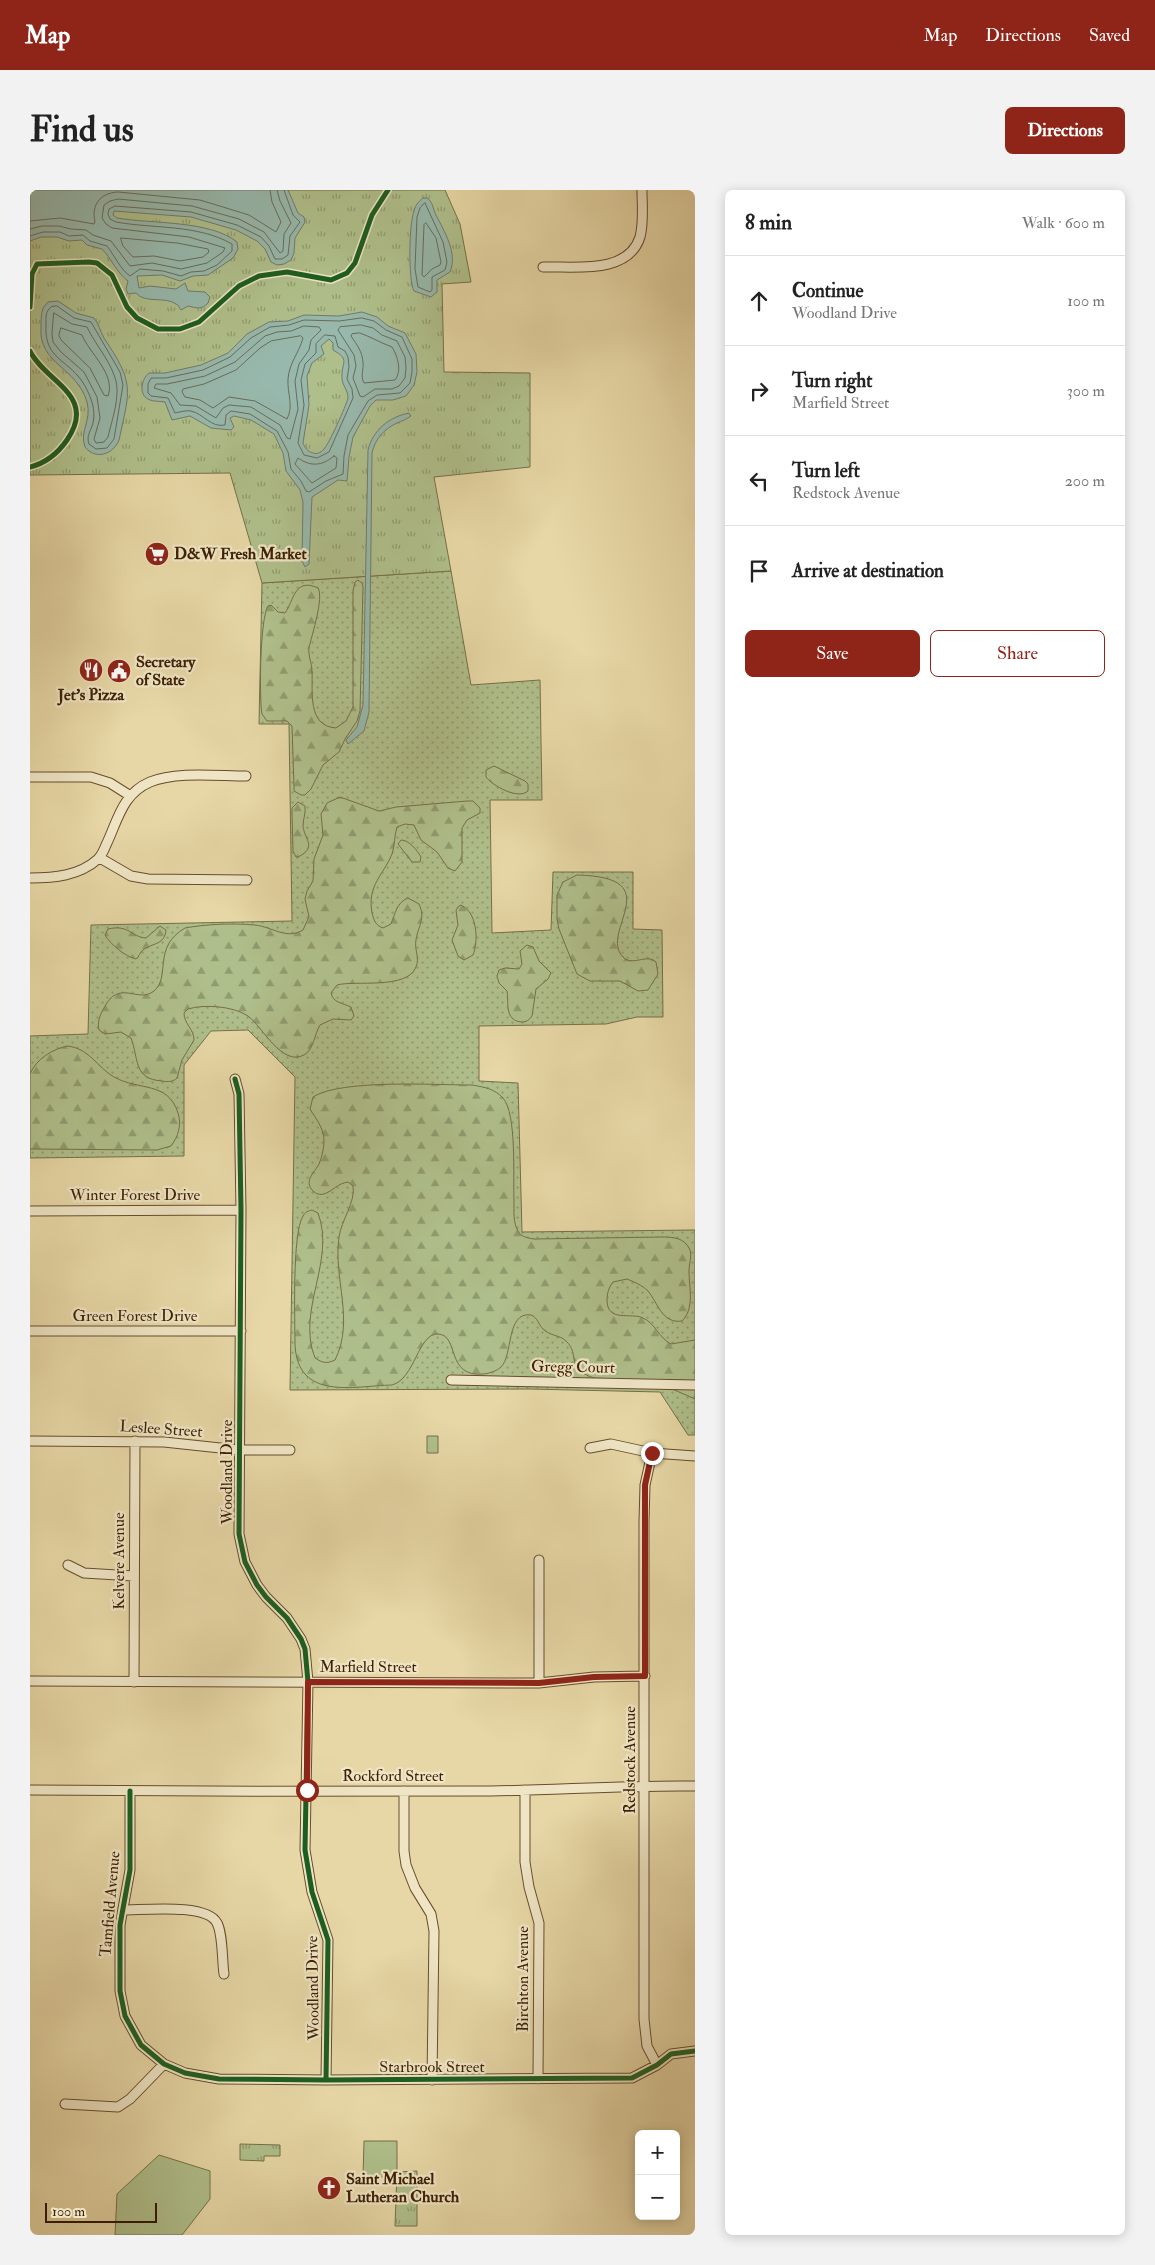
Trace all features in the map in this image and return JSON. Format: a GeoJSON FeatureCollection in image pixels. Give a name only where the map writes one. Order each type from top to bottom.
{"type":"FeatureCollection","features":[{"type":"Feature","properties":{"kind":"street"},"geometry":{"type":"LineString","coordinates":[[543,267],[602,265],[619,262],[626,257],[640,237],[642,190]]}},
{"type":"Feature","properties":{"kind":"street"},"geometry":{"type":"LineString","coordinates":[[30,878],[54,878],[75,873],[100,858],[129,795],[150,782],[172,776],[246,776]]}},
{"type":"Feature","properties":{"kind":"street"},"geometry":{"type":"LineString","coordinates":[[30,777],[91,777],[110,784],[129,795]]}},
{"type":"Feature","properties":{"kind":"street"},"geometry":{"type":"LineString","coordinates":[[100,858],[131,876],[148,879],[247,880]]}},
{"type":"Feature","properties":{"kind":"street","name":"Woodland Drive"},"geometry":{"type":"LineString","coordinates":[[235,1079],[238,1094],[241,1210],[238,1517],[241,1548],[245,1562],[257,1585],[287,1618],[306,1649],[308,1682],[306,1864],[312,1892],[328,1940],[326,2080]]}},
{"type":"Feature","properties":{"kind":"street","name":"Winter Forest Drive"},"geometry":{"type":"LineString","coordinates":[[30,1211],[241,1210]]}},
{"type":"Feature","properties":{"kind":"street","name":"Green Forest Drive"},"geometry":{"type":"LineString","coordinates":[[30,1331],[240,1331]]}},
{"type":"Feature","properties":{"kind":"street","name":"Gregg Court"},"geometry":{"type":"LineString","coordinates":[[451,1380],[695,1385]]}},
{"type":"Feature","properties":{"kind":"street","name":"Leslee Street"},"geometry":{"type":"LineString","coordinates":[[30,1441],[164,1442],[239,1450],[290,1450]]}},
{"type":"Feature","properties":{"kind":"street","name":"Kelvere Avenue"},"geometry":{"type":"LineString","coordinates":[[134,1682],[135,1441]]}},
{"type":"Feature","properties":{"kind":"street"},"geometry":{"type":"LineString","coordinates":[[590,1448],[611,1444],[652,1453],[695,1456]]}},
{"type":"Feature","properties":{"kind":"street","name":"Redstock Avenue"},"geometry":{"type":"LineString","coordinates":[[652,1453],[645,1485],[644,1512],[644,2019],[647,2046],[657,2065]]}},
{"type":"Feature","properties":{"kind":"street"},"geometry":{"type":"LineString","coordinates":[[539,1560],[539,1683]]}},
{"type":"Feature","properties":{"kind":"street"},"geometry":{"type":"LineString","coordinates":[[68,1565],[84,1573],[134,1576]]}},
{"type":"Feature","properties":{"kind":"street","name":"Marfield Street"},"geometry":{"type":"LineString","coordinates":[[30,1681],[539,1683],[594,1677],[645,1676]]}},
{"type":"Feature","properties":{"kind":"street","name":"Rockford Street"},"geometry":{"type":"LineString","coordinates":[[30,1790],[404,1791],[695,1786]]}},
{"type":"Feature","properties":{"kind":"street","name":"Birchton Avenue"},"geometry":{"type":"LineString","coordinates":[[525,1790],[525,1862],[529,1887],[539,1923],[538,2080]]}},
{"type":"Feature","properties":{"kind":"street","name":"Tamfield Avenue"},"geometry":{"type":"LineString","coordinates":[[130,1791],[130,1870],[119,1949],[122,2004],[125,2016],[141,2045],[164,2064]]}},
{"type":"Feature","properties":{"kind":"street"},"geometry":{"type":"LineString","coordinates":[[404,1791],[404,1851],[406,1864],[415,1888],[432,1914],[434,1931],[432,2080]]}},
{"type":"Feature","properties":{"kind":"street"},"geometry":{"type":"LineString","coordinates":[[124,1910],[191,1910],[208,1914],[217,1924],[224,1974]]}},
{"type":"Feature","properties":{"kind":"street","name":"Starbrook Street"},"geometry":{"type":"LineString","coordinates":[[164,2064],[185,2073],[219,2079],[538,2080],[632,2078],[657,2065],[671,2054],[695,2051]]}},
{"type":"Feature","properties":{"kind":"street"},"geometry":{"type":"LineString","coordinates":[[65,2104],[118,2107],[130,2099],[164,2064]]}},
{"type":"Feature","properties":{"kind":"green space"},"geometry":{"type":"Polygon","coordinates":[[[30,190],[445,190],[460,224],[471,282],[442,284],[444,372],[530,373],[530,467],[434,477],[451,571],[262,583],[230,473],[30,475],[30,190]]]}},
{"type":"Feature","properties":{"kind":"green space"},"geometry":{"type":"Polygon","coordinates":[[[451,571],[471,685],[540,680],[542,800],[490,800],[492,933],[551,930],[553,872],[633,872],[633,929],[662,930],[663,1017],[637,1017],[606,1024],[479,1026],[479,1081],[518,1083],[522,1232],[695,1230],[695,1435],[688,1435],[660,1392],[529,1389],[290,1390],[295,1077],[248,1030],[211,1031],[184,1065],[184,1156],[30,1158],[30,1036],[88,1034],[91,925],[292,921],[289,724],[259,724],[262,583],[451,571]]]}},
{"type":"Feature","properties":{"kind":"green space"},"geometry":{"type":"Polygon","coordinates":[[[358,580],[362,583],[363,587],[360,711],[357,721],[339,752],[323,765],[311,789],[305,795],[301,795],[294,791],[292,726],[287,721],[267,721],[262,714],[261,659],[265,614],[268,606],[271,605],[278,612],[285,613],[299,588],[310,585],[318,588],[319,608],[309,648],[312,668],[312,698],[316,715],[320,721],[327,726],[336,728],[346,721],[353,707],[353,591],[355,582],[358,580]]]}},
{"type":"Feature","properties":{"kind":"green space"},"geometry":{"type":"Polygon","coordinates":[[[494,766],[525,781],[528,784],[528,791],[518,794],[512,793],[489,781],[486,777],[486,770],[494,766]]]}},
{"type":"Feature","properties":{"kind":"green space"},"geometry":{"type":"Polygon","coordinates":[[[340,797],[379,811],[396,807],[467,801],[473,801],[480,808],[480,813],[467,820],[462,828],[462,862],[455,871],[448,868],[437,852],[421,840],[414,825],[405,824],[397,827],[392,854],[374,888],[371,903],[372,913],[374,920],[383,928],[391,924],[397,909],[404,900],[408,898],[419,904],[422,918],[416,943],[416,967],[411,974],[402,979],[380,983],[337,985],[331,993],[332,996],[336,1001],[351,1007],[354,1016],[351,1020],[333,1019],[320,1025],[310,1050],[304,1055],[296,1057],[280,1051],[254,1021],[242,1013],[218,1007],[195,1007],[188,1009],[184,1013],[184,1017],[194,1036],[194,1040],[182,1060],[177,1078],[166,1082],[146,1076],[139,1067],[131,1038],[121,1032],[105,1034],[99,1030],[100,1016],[110,999],[122,993],[142,995],[154,991],[159,985],[165,953],[169,944],[185,928],[238,924],[262,926],[291,934],[303,930],[309,917],[305,899],[313,881],[314,859],[323,835],[321,814],[327,803],[340,797]]]}},
{"type":"Feature","properties":{"kind":"green space"},"geometry":{"type":"Polygon","coordinates":[[[298,802],[305,806],[303,826],[309,846],[304,853],[296,857],[293,851],[292,808],[298,802]]]}},
{"type":"Feature","properties":{"kind":"green space"},"geometry":{"type":"Polygon","coordinates":[[[401,840],[404,840],[415,849],[421,857],[420,862],[412,862],[398,844],[401,840]]]}},
{"type":"Feature","properties":{"kind":"green space"},"geometry":{"type":"Polygon","coordinates":[[[577,875],[605,878],[620,885],[626,895],[626,907],[618,934],[618,946],[623,957],[627,960],[648,959],[656,962],[658,974],[648,990],[638,991],[620,981],[590,981],[577,974],[559,929],[557,895],[563,882],[577,875]]]}},
{"type":"Feature","properties":{"kind":"green space"},"geometry":{"type":"Polygon","coordinates":[[[460,905],[470,913],[476,934],[473,955],[464,960],[458,956],[452,940],[458,925],[456,910],[460,905]]]}},
{"type":"Feature","properties":{"kind":"green space"},"geometry":{"type":"Polygon","coordinates":[[[160,926],[166,930],[161,941],[143,950],[136,959],[119,950],[105,935],[108,929],[121,928],[146,938],[160,926]]]}},
{"type":"Feature","properties":{"kind":"green space"},"geometry":{"type":"Polygon","coordinates":[[[527,945],[533,947],[539,961],[551,973],[548,979],[536,989],[532,1016],[528,1021],[521,1022],[512,1018],[508,1010],[507,991],[499,983],[497,976],[499,970],[505,968],[519,969],[522,964],[520,951],[527,945]]]}},
{"type":"Feature","properties":{"kind":"green space"},"geometry":{"type":"Polygon","coordinates":[[[67,1046],[81,1050],[114,1077],[152,1088],[167,1096],[178,1113],[180,1122],[176,1139],[171,1146],[157,1150],[30,1149],[30,1074],[41,1059],[67,1046]]]}},
{"type":"Feature","properties":{"kind":"green space"},"geometry":{"type":"Polygon","coordinates":[[[366,1085],[472,1085],[493,1090],[503,1098],[507,1106],[513,1147],[514,1212],[516,1228],[521,1235],[534,1239],[668,1237],[685,1242],[691,1254],[689,1271],[690,1304],[689,1310],[682,1321],[675,1321],[665,1316],[648,1291],[641,1285],[627,1279],[613,1282],[608,1290],[607,1300],[611,1312],[620,1315],[638,1316],[647,1320],[671,1344],[695,1340],[695,1399],[654,1381],[594,1378],[585,1374],[576,1366],[570,1346],[566,1341],[546,1331],[535,1317],[531,1315],[523,1316],[517,1320],[511,1335],[505,1361],[501,1367],[489,1373],[472,1373],[463,1370],[449,1341],[445,1336],[438,1334],[431,1336],[426,1341],[406,1374],[400,1381],[392,1385],[345,1388],[317,1383],[306,1375],[298,1363],[295,1345],[295,1278],[299,1225],[307,1212],[312,1210],[318,1213],[322,1231],[322,1249],[312,1304],[310,1340],[315,1358],[322,1362],[329,1362],[335,1360],[341,1345],[343,1315],[338,1253],[339,1237],[353,1192],[353,1186],[348,1182],[323,1194],[315,1193],[310,1187],[309,1180],[320,1161],[324,1141],[321,1128],[310,1109],[313,1097],[326,1091],[366,1085]]]}},
{"type":"Feature","properties":{"kind":"green space"},"geometry":{"type":"Polygon","coordinates":[[[427,1436],[438,1436],[438,1453],[427,1453],[427,1436]]]}},
{"type":"Feature","properties":{"kind":"green space"},"geometry":{"type":"Polygon","coordinates":[[[364,2141],[397,2141],[397,2177],[363,2177],[364,2141]]]}},
{"type":"Feature","properties":{"kind":"green space"},"geometry":{"type":"Polygon","coordinates":[[[240,2144],[280,2145],[280,2156],[264,2156],[264,2161],[240,2160],[240,2144]]]}},
{"type":"Feature","properties":{"kind":"green space"},"geometry":{"type":"Polygon","coordinates":[[[159,2155],[210,2171],[210,2199],[182,2235],[115,2235],[117,2194],[159,2155]]]}},
{"type":"Feature","properties":{"kind":"green space"},"geometry":{"type":"Polygon","coordinates":[[[417,2171],[417,2226],[395,2226],[397,2172],[417,2171]]]}},
{"type":"Feature","properties":{"kind":"water"},"geometry":{"type":"Polygon","coordinates":[[[30,190],[288,190],[298,213],[304,217],[305,222],[295,238],[294,253],[291,260],[277,265],[271,262],[265,249],[257,241],[236,230],[191,217],[114,211],[113,215],[117,218],[196,226],[225,235],[237,242],[238,249],[233,258],[208,275],[193,276],[180,281],[162,275],[137,276],[139,288],[150,286],[176,289],[185,283],[188,291],[205,292],[210,297],[208,303],[201,308],[188,306],[181,310],[178,305],[166,300],[144,298],[136,293],[128,294],[126,289],[128,281],[102,249],[87,245],[82,240],[69,241],[57,237],[41,237],[30,241],[30,190]]]}},
{"type":"Feature","properties":{"kind":"water"},"geometry":{"type":"Polygon","coordinates":[[[423,198],[427,198],[432,204],[449,242],[452,257],[450,272],[437,280],[437,292],[431,297],[414,291],[411,275],[412,218],[414,209],[423,198]]]}},
{"type":"Feature","properties":{"kind":"water"},"geometry":{"type":"Polygon","coordinates":[[[58,301],[76,313],[94,318],[121,366],[125,377],[127,387],[126,409],[119,440],[113,449],[104,454],[94,454],[85,447],[83,436],[88,415],[87,402],[82,390],[75,381],[52,358],[42,339],[41,319],[43,308],[48,302],[58,301]]]}},
{"type":"Feature","properties":{"kind":"water"},"geometry":{"type":"Polygon","coordinates":[[[362,312],[377,317],[388,326],[405,333],[416,354],[417,372],[414,385],[406,396],[393,400],[376,400],[370,406],[353,437],[347,481],[338,480],[312,497],[309,564],[305,567],[302,561],[303,502],[300,490],[286,471],[283,453],[274,434],[251,420],[234,416],[230,418],[234,427],[231,430],[211,428],[190,416],[172,420],[165,402],[154,401],[145,397],[142,386],[144,378],[149,373],[165,373],[201,365],[228,353],[247,334],[269,322],[288,321],[304,315],[339,316],[362,312]],[[329,339],[321,346],[324,354],[312,363],[307,376],[309,405],[303,443],[312,453],[321,452],[326,446],[348,398],[342,381],[344,362],[342,356],[333,350],[333,343],[329,339]]]}},
{"type":"Feature","properties":{"kind":"water"},"geometry":{"type":"Polygon","coordinates":[[[409,413],[411,416],[384,431],[375,443],[372,453],[369,712],[364,731],[348,744],[346,740],[357,727],[363,705],[368,450],[374,436],[383,426],[395,418],[409,413]]]}},
{"type":"Feature","properties":{"kind":"cycle path"},"geometry":{"type":"LineString","coordinates":[[30,307],[32,274],[37,264],[97,263],[112,275],[127,307],[137,318],[158,329],[180,329],[199,322],[239,286],[259,276],[287,272],[331,280],[347,273],[355,263],[372,215],[388,190]]}},
{"type":"Feature","properties":{"kind":"cycle path"},"geometry":{"type":"LineString","coordinates":[[30,351],[46,372],[66,390],[73,400],[76,411],[75,425],[63,445],[46,460],[30,467]]}},
{"type":"Feature","properties":{"kind":"cycle path"},"geometry":{"type":"LineString","coordinates":[[235,1079],[239,1094],[241,1210],[239,1534],[245,1562],[257,1585],[287,1618],[301,1639],[305,1649],[308,1682],[305,1850],[312,1892],[328,1940],[326,2080]]}},
{"type":"Feature","properties":{"kind":"cycle path"},"geometry":{"type":"LineString","coordinates":[[130,1791],[130,1870],[120,1925],[120,1991],[125,2016],[141,2045],[164,2064],[185,2073],[219,2079],[632,2078],[657,2065],[671,2054],[695,2051]]}},
{"type":"Feature","properties":{"kind":"place","name":"D&W Fresh Market"},"geometry":{"type":"Point","coordinates":[157,554]}},
{"type":"Feature","properties":{"kind":"place","name":"Jet's Pizza"},"geometry":{"type":"Point","coordinates":[91,670]}},
{"type":"Feature","properties":{"kind":"place","name":"Secretary of State"},"geometry":{"type":"Point","coordinates":[119,671]}},
{"type":"Feature","properties":{"kind":"place","name":"Saint Michael Lutheran Church"},"geometry":{"type":"Point","coordinates":[329,2188]}},
{"type":"Feature","properties":{"kind":"route"},"geometry":{"type":"LineString","coordinates":[[307,1790],[308,1682],[539,1683],[594,1677],[645,1676],[645,1485],[652,1453]]}}]}
